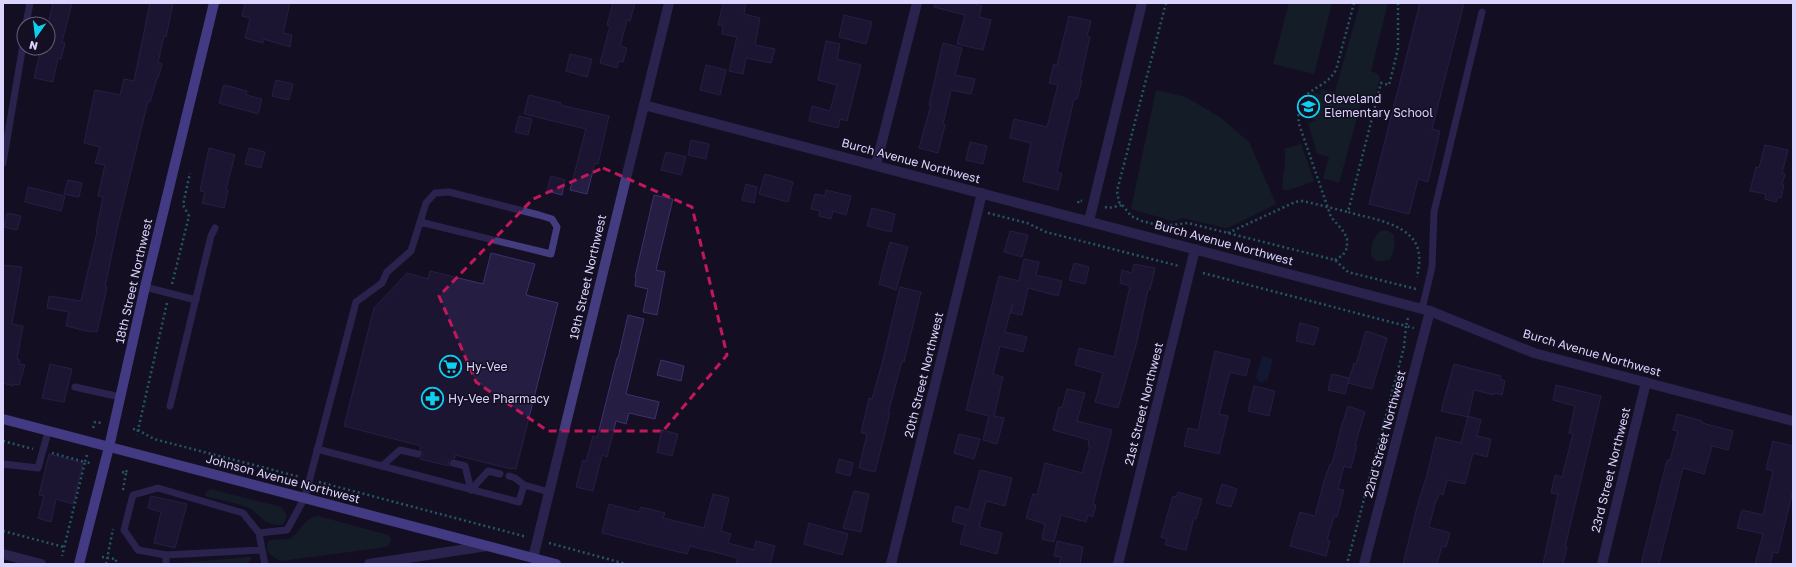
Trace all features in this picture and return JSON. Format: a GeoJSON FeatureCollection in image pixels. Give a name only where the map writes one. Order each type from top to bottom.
{"type":"FeatureCollection","features":[{"type":"Feature","properties":{"kind":"street","name":"18th Street Northwest"},"geometry":{"type":"LineString","coordinates":[[79,564],[109,447],[145,287],[214,3]]}},
{"type":"Feature","properties":{"kind":"street","name":"19th Street Northwest"},"geometry":{"type":"LineString","coordinates":[[533,558],[668,3]]}},
{"type":"Feature","properties":{"kind":"street"},"geometry":{"type":"LineString","coordinates":[[876,165],[917,3]]}},
{"type":"Feature","properties":{"kind":"street"},"geometry":{"type":"LineString","coordinates":[[1089,221],[1142,3]]}},
{"type":"Feature","properties":{"kind":"street","name":"Burch Avenue Northwest"},"geometry":{"type":"LineString","coordinates":[[644,105],[1426,310],[1534,353],[1793,421]]}},
{"type":"Feature","properties":{"kind":"street","name":"20th Street Northwest"},"geometry":{"type":"LineString","coordinates":[[892,564],[982,193]]}},
{"type":"Feature","properties":{"kind":"street","name":"21st Street Northwest"},"geometry":{"type":"LineString","coordinates":[[1118,564],[1194,249]]}},
{"type":"Feature","properties":{"kind":"street","name":"22nd Street Northwest"},"geometry":{"type":"LineString","coordinates":[[1364,564],[1426,310]]}},
{"type":"Feature","properties":{"kind":"street","name":"23rd Street Northwest"},"geometry":{"type":"LineString","coordinates":[[1602,564],[1646,382]]}},
{"type":"Feature","properties":{"kind":"street","name":"Johnson Avenue Northwest"},"geometry":{"type":"LineString","coordinates":[[3,419],[556,564]]}},
{"type":"Feature","properties":{"kind":"street"},"geometry":{"type":"LineString","coordinates":[[370,564],[432,560],[487,546]]}},
{"type":"Feature","properties":{"kind":"street"},"geometry":{"type":"LineString","coordinates":[[3,554],[40,564]]}},
{"type":"Feature","properties":{"kind":"lane"},"geometry":{"type":"LineString","coordinates":[[28,16],[30,3]]}},
{"type":"Feature","properties":{"kind":"lane"},"geometry":{"type":"LineString","coordinates":[[1426,310],[1432,267],[1434,212],[1482,12]]}},
{"type":"Feature","properties":{"kind":"lane"},"geometry":{"type":"LineString","coordinates":[[3,163],[21,56]]}},
{"type":"Feature","properties":{"kind":"lane"},"geometry":{"type":"LineString","coordinates":[[259,534],[287,530],[305,497],[356,302],[382,283],[387,272],[411,251],[420,222],[426,203],[435,193],[449,192],[539,214],[552,219],[557,227],[551,254],[420,222]]}},
{"type":"Feature","properties":{"kind":"lane"},"geometry":{"type":"LineString","coordinates":[[170,406],[211,236],[215,228]]}},
{"type":"Feature","properties":{"kind":"lane"},"geometry":{"type":"LineString","coordinates":[[145,287],[196,300]]}},
{"type":"Feature","properties":{"kind":"lane"},"geometry":{"type":"LineString","coordinates":[[75,387],[120,397]]}},
{"type":"Feature","properties":{"kind":"lane"},"geometry":{"type":"LineString","coordinates":[[3,464],[38,468],[48,432]]}},
{"type":"Feature","properties":{"kind":"lane"},"geometry":{"type":"LineString","coordinates":[[317,448],[519,502],[524,485]]}},
{"type":"Feature","properties":{"kind":"lane"},"geometry":{"type":"LineString","coordinates":[[382,466],[400,450],[418,454]]}},
{"type":"Feature","properties":{"kind":"lane"},"geometry":{"type":"LineString","coordinates":[[453,463],[465,466],[471,490]]}},
{"type":"Feature","properties":{"kind":"lane"},"geometry":{"type":"LineString","coordinates":[[471,490],[488,471],[500,474]]}},
{"type":"Feature","properties":{"kind":"lane"},"geometry":{"type":"LineString","coordinates":[[509,476],[515,478],[524,485],[549,492]]}},
{"type":"Feature","properties":{"kind":"lane"},"geometry":{"type":"LineString","coordinates":[[262,550],[166,556],[138,550],[124,530],[133,495],[158,488],[243,513],[259,534],[265,564]]}},
{"type":"Feature","properties":{"kind":"lane"},"geometry":{"type":"LineString","coordinates":[[166,556],[166,564]]}},
{"type":"Feature","properties":{"kind":"path"},"geometry":{"type":"LineString","coordinates":[[1166,3],[1117,191],[1119,202],[1131,216],[1142,221],[1162,226],[1188,223],[1335,260],[1348,272],[1416,289]]}},
{"type":"Feature","properties":{"kind":"path"},"geometry":{"type":"LineString","coordinates":[[1335,260],[1343,255],[1347,248],[1347,239],[1344,232],[1331,217],[1299,124],[1298,114],[1300,105],[1309,92],[1332,78],[1336,70],[1354,3]]}},
{"type":"Feature","properties":{"kind":"path"},"geometry":{"type":"LineString","coordinates":[[1348,212],[1381,83],[1389,85],[1398,49],[1398,3]]}},
{"type":"Feature","properties":{"kind":"path"},"geometry":{"type":"LineString","coordinates":[[137,435],[189,216],[183,205],[190,173]]}},
{"type":"Feature","properties":{"kind":"path"},"geometry":{"type":"LineString","coordinates":[[1228,233],[1294,202],[1303,201],[1395,225],[1408,234],[1416,244],[1420,255],[1414,295]]}},
{"type":"Feature","properties":{"kind":"path"},"geometry":{"type":"LineString","coordinates":[[1104,206],[1110,208],[1122,205]]}},
{"type":"Feature","properties":{"kind":"path"},"geometry":{"type":"LineString","coordinates":[[988,213],[1027,223],[1046,232],[1179,266]]}},
{"type":"Feature","properties":{"kind":"path"},"geometry":{"type":"LineString","coordinates":[[1203,273],[1406,326],[1404,347],[1347,564]]}},
{"type":"Feature","properties":{"kind":"path"},"geometry":{"type":"LineString","coordinates":[[93,428],[95,422],[101,423]]}},
{"type":"Feature","properties":{"kind":"path"},"geometry":{"type":"LineString","coordinates":[[133,429],[138,430],[154,439],[626,564]]}},
{"type":"Feature","properties":{"kind":"path"},"geometry":{"type":"LineString","coordinates":[[62,556],[87,455]]}},
{"type":"Feature","properties":{"kind":"path"},"geometry":{"type":"LineString","coordinates":[[85,462],[90,463]]}},
{"type":"Feature","properties":{"kind":"path"},"geometry":{"type":"LineString","coordinates":[[122,472],[126,473],[127,469]]}},
{"type":"Feature","properties":{"kind":"path"},"geometry":{"type":"LineString","coordinates":[[3,531],[64,548]]}},
{"type":"Feature","properties":{"kind":"path"},"geometry":{"type":"LineString","coordinates":[[102,556],[116,559],[116,564]]}},
{"type":"Feature","properties":{"kind":"highlighted area"},"geometry":{"type":"Polygon","coordinates":[[[603,168],[692,207],[727,355],[663,431],[548,431],[476,382],[439,296],[533,199],[603,168]]]}},
{"type":"Feature","properties":{"kind":"green space"},"geometry":{"type":"Polygon","coordinates":[[[1289,3],[1332,3],[1314,74],[1273,64],[1289,3]]]}},
{"type":"Feature","properties":{"kind":"green space"},"geometry":{"type":"Polygon","coordinates":[[[1360,3],[1388,3],[1371,71],[1378,74],[1380,78],[1374,99],[1363,96],[1339,183],[1323,178],[1329,157],[1317,153],[1308,123],[1316,120],[1308,117],[1314,93],[1320,94],[1321,89],[1335,92],[1360,3]]]}},
{"type":"Feature","properties":{"kind":"green space"},"geometry":{"type":"Polygon","coordinates":[[[1156,90],[1186,97],[1221,118],[1249,142],[1276,204],[1227,228],[1182,218],[1173,221],[1131,209],[1156,90]]]}},
{"type":"Feature","properties":{"kind":"green space"},"geometry":{"type":"Polygon","coordinates":[[[1301,144],[1314,181],[1289,190],[1283,190],[1285,159],[1284,149],[1301,144]]]}},
{"type":"Feature","properties":{"kind":"green space"},"geometry":{"type":"Polygon","coordinates":[[[1387,230],[1394,235],[1394,249],[1390,259],[1376,261],[1371,254],[1373,242],[1380,231],[1387,230]]]}},
{"type":"Feature","properties":{"kind":"green space"},"geometry":{"type":"Polygon","coordinates":[[[210,489],[281,507],[287,515],[283,525],[276,525],[266,521],[247,507],[205,496],[206,492],[210,489]]]}},
{"type":"Feature","properties":{"kind":"green space"},"geometry":{"type":"Polygon","coordinates":[[[318,516],[388,535],[391,539],[390,544],[386,547],[281,561],[268,552],[267,545],[270,540],[290,539],[309,519],[318,516]]]}},
{"type":"Feature","properties":{"kind":"green space"},"geometry":{"type":"Polygon","coordinates":[[[250,557],[252,559],[246,564],[176,563],[250,557]]]}},
{"type":"Feature","properties":{"kind":"water"},"geometry":{"type":"Polygon","coordinates":[[[1262,356],[1273,359],[1267,381],[1264,380],[1263,382],[1258,381],[1259,379],[1256,378],[1262,356]]]}},
{"type":"Feature","properties":{"kind":"building"},"geometry":{"type":"Polygon","coordinates":[[[53,3],[72,3],[62,42],[65,43],[61,59],[58,58],[53,82],[34,78],[39,56],[56,56],[56,16],[50,16],[53,3]]]}},
{"type":"Feature","properties":{"kind":"building"},"geometry":{"type":"Polygon","coordinates":[[[150,3],[173,3],[166,37],[164,36],[158,63],[162,64],[150,102],[148,101],[117,229],[105,287],[107,287],[97,332],[91,332],[66,326],[69,312],[47,308],[49,296],[81,301],[97,232],[103,197],[98,196],[105,165],[95,163],[100,147],[84,143],[95,90],[120,95],[124,79],[134,81],[150,3]]]}},
{"type":"Feature","properties":{"kind":"building"},"geometry":{"type":"Polygon","coordinates":[[[245,3],[290,3],[283,33],[292,35],[290,47],[263,39],[263,43],[245,38],[250,18],[242,16],[245,3]]]}},
{"type":"Feature","properties":{"kind":"building"},"geometry":{"type":"Polygon","coordinates":[[[613,3],[635,3],[630,21],[627,20],[620,46],[627,48],[623,62],[619,61],[617,68],[600,63],[610,26],[607,25],[613,3]]]}},
{"type":"Feature","properties":{"kind":"building"},"geometry":{"type":"Polygon","coordinates":[[[723,3],[746,3],[744,14],[760,18],[755,45],[775,49],[771,63],[746,58],[743,74],[729,71],[737,37],[722,34],[723,26],[718,25],[723,3]]]}},
{"type":"Feature","properties":{"kind":"building"},"geometry":{"type":"Polygon","coordinates":[[[935,3],[971,3],[982,6],[979,17],[991,20],[983,50],[957,44],[965,15],[934,7],[935,3]]]}},
{"type":"Feature","properties":{"kind":"building"},"geometry":{"type":"Polygon","coordinates":[[[1420,3],[1464,3],[1432,129],[1440,131],[1428,182],[1418,179],[1409,214],[1369,204],[1420,3]]]}},
{"type":"Feature","properties":{"kind":"building"},"geometry":{"type":"Polygon","coordinates":[[[844,15],[872,22],[866,44],[839,37],[844,15]]]}},
{"type":"Feature","properties":{"kind":"building"},"geometry":{"type":"Polygon","coordinates":[[[1069,16],[1091,21],[1087,36],[1090,37],[1080,81],[1082,81],[1077,99],[1074,99],[1057,172],[1062,174],[1058,190],[1023,181],[1031,143],[1010,138],[1014,119],[1047,127],[1058,85],[1049,83],[1054,64],[1057,65],[1069,16]]]}},
{"type":"Feature","properties":{"kind":"building"},"geometry":{"type":"Polygon","coordinates":[[[826,41],[840,44],[837,59],[861,65],[847,121],[840,119],[838,128],[809,121],[812,106],[830,111],[837,85],[818,80],[826,41]]]}},
{"type":"Feature","properties":{"kind":"building"},"geometry":{"type":"Polygon","coordinates":[[[943,43],[962,48],[955,75],[975,79],[971,94],[951,90],[938,153],[919,148],[931,105],[929,105],[943,43]]]}},
{"type":"Feature","properties":{"kind":"building"},"geometry":{"type":"Polygon","coordinates":[[[570,54],[592,59],[587,77],[566,71],[570,54]]]}},
{"type":"Feature","properties":{"kind":"building"},"geometry":{"type":"Polygon","coordinates":[[[706,65],[726,70],[720,95],[700,90],[706,65]]]}},
{"type":"Feature","properties":{"kind":"building"},"geometry":{"type":"Polygon","coordinates":[[[276,80],[293,84],[289,100],[272,96],[276,80]]]}},
{"type":"Feature","properties":{"kind":"building"},"geometry":{"type":"Polygon","coordinates":[[[224,85],[247,91],[246,95],[262,99],[258,114],[219,103],[224,85]]]}},
{"type":"Feature","properties":{"kind":"building"},"geometry":{"type":"Polygon","coordinates":[[[529,95],[561,103],[560,105],[609,116],[598,164],[595,163],[587,194],[570,190],[586,129],[524,114],[529,95]]]}},
{"type":"Feature","properties":{"kind":"building"},"geometry":{"type":"Polygon","coordinates":[[[519,116],[532,119],[528,135],[515,132],[519,116]]]}},
{"type":"Feature","properties":{"kind":"building"},"geometry":{"type":"Polygon","coordinates":[[[691,140],[709,144],[706,159],[688,155],[691,140]]]}},
{"type":"Feature","properties":{"kind":"building"},"geometry":{"type":"Polygon","coordinates":[[[970,142],[987,146],[983,164],[966,160],[970,142]]]}},
{"type":"Feature","properties":{"kind":"building"},"geometry":{"type":"Polygon","coordinates":[[[1765,145],[1788,150],[1782,173],[1785,174],[1781,198],[1778,197],[1776,202],[1765,199],[1766,194],[1750,191],[1756,167],[1759,168],[1765,145]]]}},
{"type":"Feature","properties":{"kind":"building"},"geometry":{"type":"Polygon","coordinates":[[[209,148],[235,155],[226,189],[228,190],[224,208],[202,203],[205,192],[200,191],[209,148]]]}},
{"type":"Feature","properties":{"kind":"building"},"geometry":{"type":"Polygon","coordinates":[[[249,148],[265,152],[261,168],[245,164],[249,148]]]}},
{"type":"Feature","properties":{"kind":"building"},"geometry":{"type":"Polygon","coordinates":[[[666,152],[686,157],[681,175],[661,170],[666,152]]]}},
{"type":"Feature","properties":{"kind":"building"},"geometry":{"type":"Polygon","coordinates":[[[765,174],[793,182],[788,202],[759,194],[765,174]]]}},
{"type":"Feature","properties":{"kind":"building"},"geometry":{"type":"Polygon","coordinates":[[[551,176],[565,180],[562,195],[547,191],[551,176]]]}},
{"type":"Feature","properties":{"kind":"building"},"geometry":{"type":"Polygon","coordinates":[[[68,180],[82,183],[79,197],[64,194],[68,180]]]}},
{"type":"Feature","properties":{"kind":"building"},"geometry":{"type":"Polygon","coordinates":[[[746,184],[757,187],[754,203],[742,200],[746,184]]]}},
{"type":"Feature","properties":{"kind":"building"},"geometry":{"type":"Polygon","coordinates":[[[28,187],[65,196],[61,211],[25,202],[28,187]]]}},
{"type":"Feature","properties":{"kind":"building"},"geometry":{"type":"Polygon","coordinates":[[[826,190],[851,196],[846,215],[833,211],[831,219],[819,216],[820,211],[811,209],[815,194],[825,196],[826,190]]]}},
{"type":"Feature","properties":{"kind":"building"},"geometry":{"type":"Polygon","coordinates":[[[654,195],[673,199],[656,270],[665,272],[657,315],[643,312],[648,289],[635,286],[635,277],[654,195]]]}},
{"type":"Feature","properties":{"kind":"building"},"geometry":{"type":"Polygon","coordinates":[[[872,208],[895,214],[891,232],[867,226],[872,208]]]}},
{"type":"Feature","properties":{"kind":"building"},"geometry":{"type":"Polygon","coordinates":[[[7,213],[21,216],[17,230],[4,227],[7,213]]]}},
{"type":"Feature","properties":{"kind":"building"},"geometry":{"type":"Polygon","coordinates":[[[1010,231],[1028,235],[1022,257],[1004,252],[1010,231]]]}},
{"type":"Feature","properties":{"kind":"building"},"geometry":{"type":"Polygon","coordinates":[[[890,242],[908,247],[896,290],[879,284],[890,242]]]}},
{"type":"Feature","properties":{"kind":"building","name":"Hy-Vee"},"geometry":{"type":"Polygon","coordinates":[[[491,253],[535,264],[526,295],[558,303],[516,469],[455,455],[455,458],[451,458],[448,461],[449,466],[420,459],[423,455],[420,449],[421,446],[344,426],[374,308],[407,273],[428,279],[430,271],[483,284],[491,253]]]}},
{"type":"Feature","properties":{"kind":"building"},"geometry":{"type":"Polygon","coordinates":[[[1024,259],[1039,262],[1036,275],[1062,281],[1058,296],[1028,288],[1022,315],[1011,313],[1012,305],[1005,332],[1027,337],[1023,352],[1000,346],[993,374],[1003,377],[994,416],[1004,418],[997,444],[983,440],[989,416],[966,410],[999,276],[1019,281],[1024,259]]]}},
{"type":"Feature","properties":{"kind":"building"},"geometry":{"type":"Polygon","coordinates":[[[1074,263],[1089,267],[1085,284],[1069,280],[1074,263]]]}},
{"type":"Feature","properties":{"kind":"building"},"geometry":{"type":"Polygon","coordinates":[[[1134,264],[1155,268],[1150,290],[1148,290],[1136,345],[1118,408],[1095,402],[1103,373],[1075,365],[1079,348],[1114,357],[1130,286],[1120,283],[1122,270],[1132,273],[1134,264]]]}},
{"type":"Feature","properties":{"kind":"building"},"geometry":{"type":"Polygon","coordinates":[[[3,265],[22,267],[12,324],[23,326],[17,359],[20,360],[19,364],[25,365],[19,385],[13,384],[13,386],[3,383],[3,265]]]}},
{"type":"Feature","properties":{"kind":"building"},"geometry":{"type":"Polygon","coordinates":[[[900,287],[921,292],[904,362],[902,361],[888,413],[890,413],[875,472],[859,468],[867,434],[861,433],[869,398],[872,399],[883,360],[900,287]]]}},
{"type":"Feature","properties":{"kind":"building"},"geometry":{"type":"Polygon","coordinates":[[[628,315],[644,319],[626,394],[659,402],[655,419],[629,413],[626,424],[616,421],[607,457],[602,455],[593,491],[576,487],[583,460],[586,461],[593,436],[597,438],[628,315]]]}},
{"type":"Feature","properties":{"kind":"building"},"geometry":{"type":"Polygon","coordinates":[[[1300,323],[1319,328],[1314,345],[1296,341],[1300,323]]]}},
{"type":"Feature","properties":{"kind":"building"},"geometry":{"type":"Polygon","coordinates":[[[1366,331],[1387,338],[1372,389],[1348,383],[1354,363],[1356,364],[1366,331]]]}},
{"type":"Feature","properties":{"kind":"building"},"geometry":{"type":"Polygon","coordinates":[[[1215,351],[1250,360],[1246,376],[1230,372],[1219,414],[1228,416],[1219,454],[1184,446],[1188,428],[1198,430],[1215,351]]]}},
{"type":"Feature","properties":{"kind":"building"},"geometry":{"type":"Polygon","coordinates":[[[661,360],[684,366],[681,381],[657,375],[661,360]]]}},
{"type":"Feature","properties":{"kind":"building"},"geometry":{"type":"Polygon","coordinates":[[[50,364],[72,369],[64,402],[42,398],[50,364]]]}},
{"type":"Feature","properties":{"kind":"building"},"geometry":{"type":"Polygon","coordinates":[[[1454,364],[1501,376],[1500,379],[1505,381],[1502,395],[1495,393],[1494,395],[1474,390],[1468,417],[1441,411],[1454,364]]]}},
{"type":"Feature","properties":{"kind":"building"},"geometry":{"type":"Polygon","coordinates":[[[1332,374],[1349,378],[1345,394],[1328,390],[1332,374]]]}},
{"type":"Feature","properties":{"kind":"building"},"geometry":{"type":"Polygon","coordinates":[[[1556,385],[1601,396],[1565,547],[1567,547],[1563,564],[1543,564],[1558,494],[1551,493],[1555,475],[1562,477],[1573,434],[1569,433],[1575,406],[1553,400],[1556,385]]]}},
{"type":"Feature","properties":{"kind":"building"},"geometry":{"type":"Polygon","coordinates":[[[1254,386],[1275,391],[1269,416],[1248,411],[1254,386]]]}},
{"type":"Feature","properties":{"kind":"building"},"geometry":{"type":"Polygon","coordinates":[[[1067,389],[1085,393],[1077,421],[1112,430],[1093,504],[1096,505],[1093,517],[1088,515],[1086,522],[1061,515],[1054,542],[1042,539],[1045,524],[1026,518],[1033,494],[1037,495],[1045,463],[1082,473],[1090,446],[1088,446],[1089,440],[1053,430],[1059,407],[1062,408],[1067,389]]]}},
{"type":"Feature","properties":{"kind":"building"},"geometry":{"type":"Polygon","coordinates":[[[1348,406],[1365,412],[1355,445],[1357,445],[1351,468],[1344,466],[1338,489],[1344,490],[1337,517],[1334,516],[1327,540],[1330,541],[1326,556],[1290,546],[1300,512],[1315,516],[1323,485],[1330,464],[1332,464],[1348,406]]]}},
{"type":"Feature","properties":{"kind":"building"},"geometry":{"type":"Polygon","coordinates":[[[1677,414],[1702,421],[1702,423],[1733,431],[1728,450],[1712,446],[1704,474],[1683,468],[1659,564],[1641,564],[1667,460],[1670,460],[1678,431],[1673,430],[1677,414]]]}},
{"type":"Feature","properties":{"kind":"building"},"geometry":{"type":"Polygon","coordinates":[[[1468,416],[1481,420],[1477,436],[1491,439],[1487,457],[1473,453],[1465,484],[1447,480],[1443,495],[1439,493],[1429,527],[1450,533],[1446,547],[1442,546],[1437,564],[1403,564],[1436,437],[1461,443],[1468,416]]]}},
{"type":"Feature","properties":{"kind":"building"},"geometry":{"type":"Polygon","coordinates":[[[662,430],[678,434],[672,456],[657,452],[662,430]]]}},
{"type":"Feature","properties":{"kind":"building"},"geometry":{"type":"Polygon","coordinates":[[[959,434],[980,439],[974,459],[954,453],[959,434]]]}},
{"type":"Feature","properties":{"kind":"building"},"geometry":{"type":"Polygon","coordinates":[[[1773,441],[1793,446],[1793,490],[1778,553],[1773,552],[1770,564],[1755,564],[1763,534],[1737,528],[1742,510],[1763,515],[1773,471],[1766,469],[1773,441]]]}},
{"type":"Feature","properties":{"kind":"building"},"geometry":{"type":"Polygon","coordinates":[[[49,454],[83,463],[73,504],[56,499],[51,522],[38,518],[44,496],[39,495],[49,454]]]}},
{"type":"Feature","properties":{"kind":"building"},"geometry":{"type":"Polygon","coordinates":[[[839,459],[853,463],[850,476],[836,472],[839,459]]]}},
{"type":"Feature","properties":{"kind":"building"},"geometry":{"type":"Polygon","coordinates":[[[980,470],[1012,478],[1005,506],[986,501],[979,527],[1002,533],[997,554],[960,544],[965,525],[952,521],[956,506],[969,510],[980,470]]]}},
{"type":"Feature","properties":{"kind":"building"},"geometry":{"type":"Polygon","coordinates":[[[1222,484],[1237,489],[1231,507],[1216,503],[1222,484]]]}},
{"type":"Feature","properties":{"kind":"building"},"geometry":{"type":"Polygon","coordinates":[[[854,491],[869,494],[861,532],[843,528],[854,491]]]}},
{"type":"Feature","properties":{"kind":"building"},"geometry":{"type":"Polygon","coordinates":[[[1178,492],[1202,499],[1196,519],[1194,518],[1186,550],[1165,545],[1167,539],[1161,537],[1173,496],[1176,497],[1178,492]]]}},
{"type":"Feature","properties":{"kind":"building"},"geometry":{"type":"Polygon","coordinates":[[[713,494],[729,498],[721,531],[731,534],[728,543],[754,550],[756,541],[775,546],[770,564],[736,564],[738,558],[690,546],[687,554],[602,533],[609,504],[639,512],[641,507],[665,513],[663,518],[704,528],[713,494]]]}},
{"type":"Feature","properties":{"kind":"building"},"geometry":{"type":"Polygon","coordinates":[[[151,496],[187,504],[175,548],[154,543],[161,512],[148,508],[151,496]]]}},
{"type":"Feature","properties":{"kind":"building"},"geometry":{"type":"Polygon","coordinates":[[[809,523],[848,534],[842,555],[804,544],[809,523]]]}},
{"type":"Feature","properties":{"kind":"building"},"geometry":{"type":"Polygon","coordinates":[[[1057,541],[1083,547],[1080,564],[1059,564],[1061,557],[1054,556],[1057,541]]]}},
{"type":"Feature","properties":{"kind":"place","name":"Cleveland Elementary School"},"geometry":{"type":"Point","coordinates":[1309,106]}},
{"type":"Feature","properties":{"kind":"place","name":"Hy-Vee"},"geometry":{"type":"Point","coordinates":[451,367]}},
{"type":"Feature","properties":{"kind":"place","name":"Hy-Vee Pharmacy"},"geometry":{"type":"Point","coordinates":[433,399]}}]}
